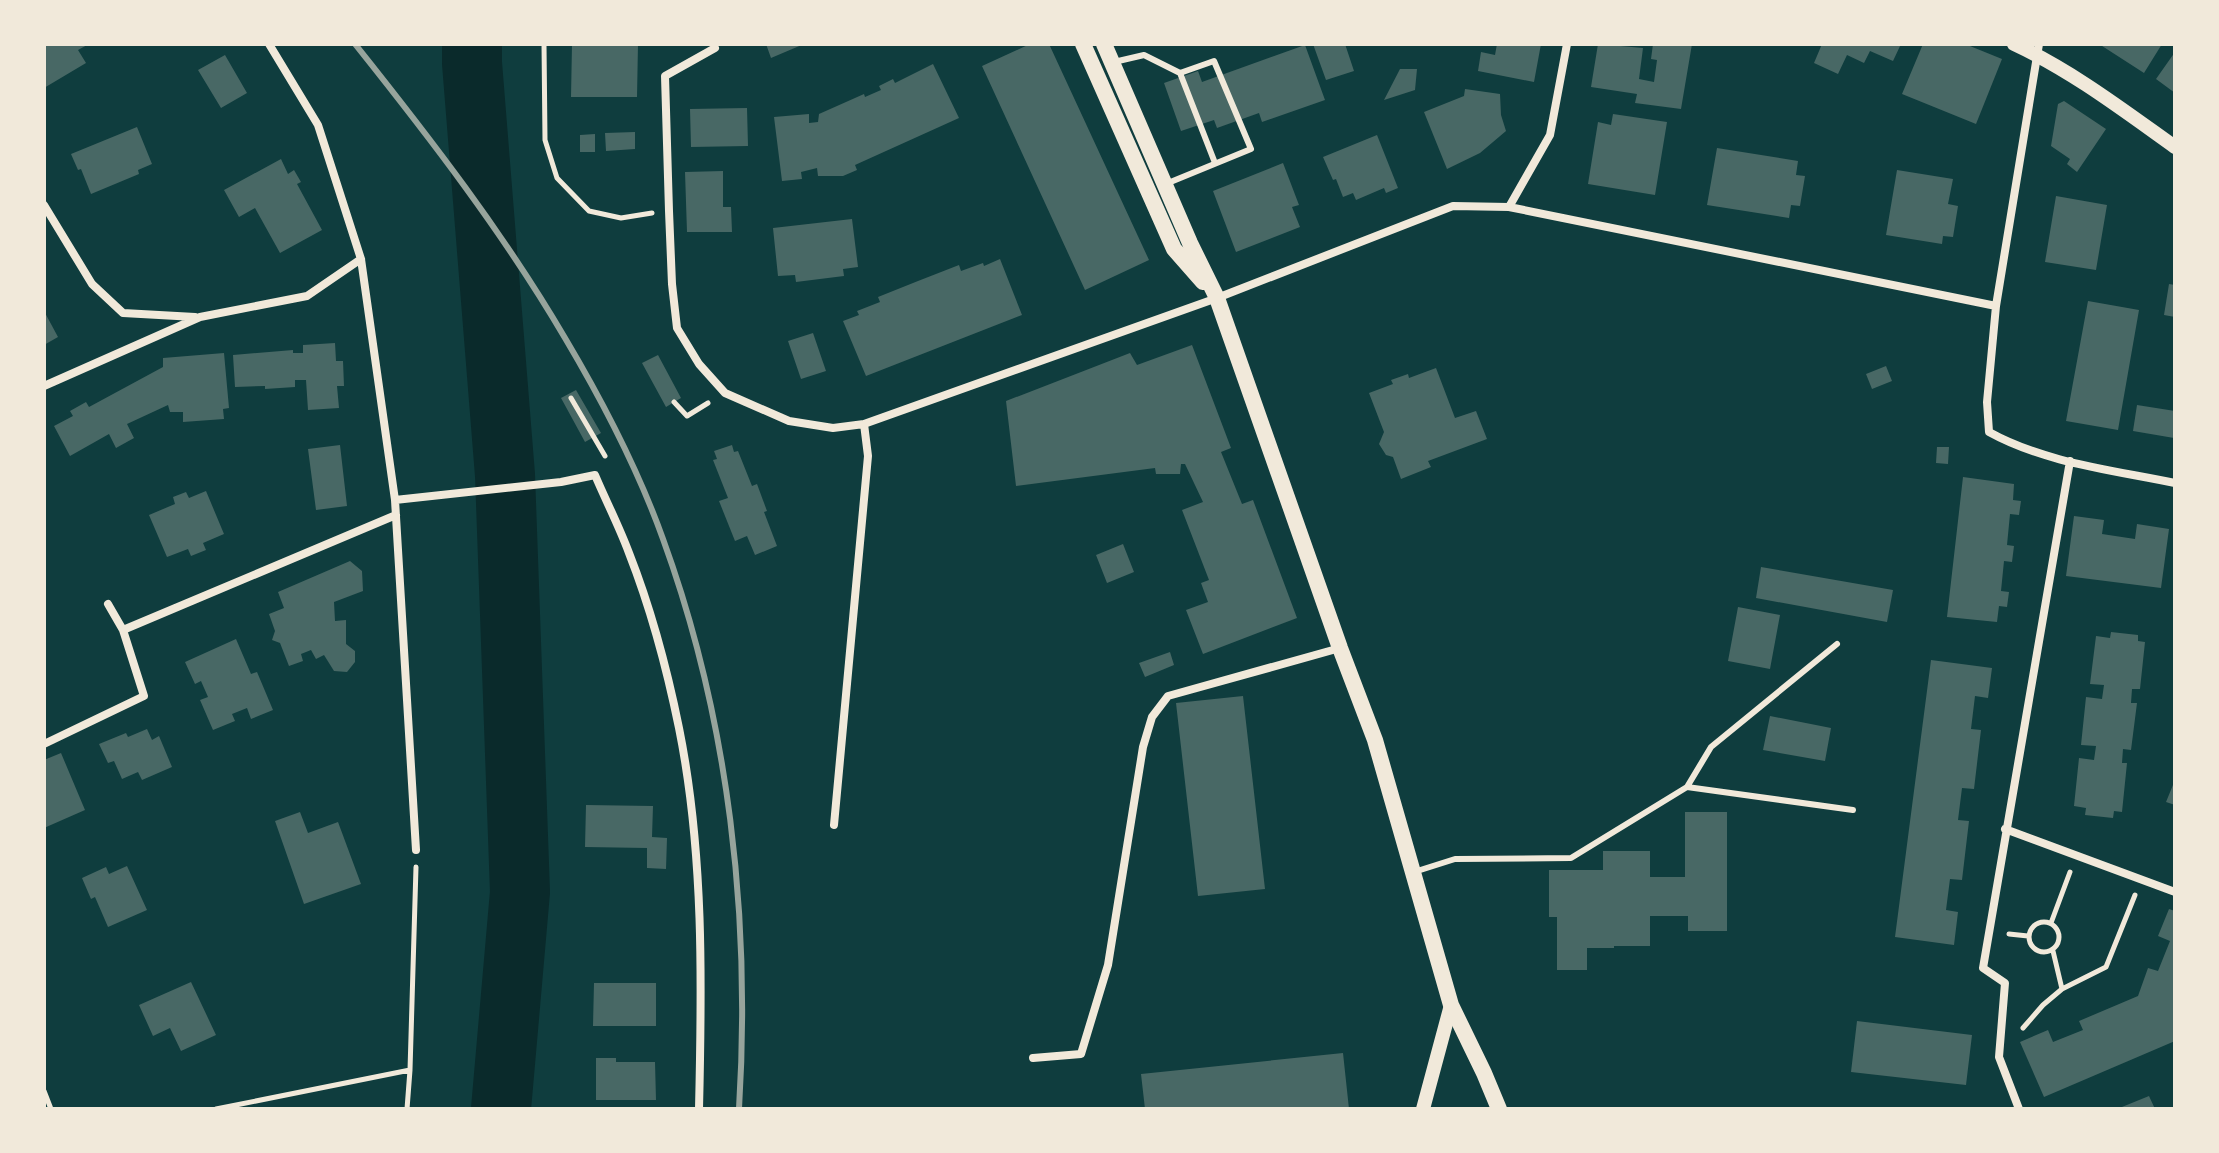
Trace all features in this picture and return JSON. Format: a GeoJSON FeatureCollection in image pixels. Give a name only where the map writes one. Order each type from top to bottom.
{"type":"FeatureCollection","features":[{"type":"Feature","properties":{"kind":"main road"},"geometry":{"type":"LineString","coordinates":[[1083,44],[1174,249],[1217,298]]}},
{"type":"Feature","properties":{"kind":"main road"},"geometry":{"type":"LineString","coordinates":[[1104,44],[1217,298],[1375,740],[1451,1005],[1499,1109]]}},
{"type":"Feature","properties":{"kind":"street"},"geometry":{"type":"LineString","coordinates":[[269,44],[318,125],[361,259],[395,500],[416,850]]}},
{"type":"Feature","properties":{"kind":"street"},"geometry":{"type":"LineString","coordinates":[[1509,207],[1550,135],[1567,44]]}},
{"type":"Feature","properties":{"kind":"street"},"geometry":{"type":"LineString","coordinates":[[2014,44],[2038,49],[2175,147]]}},
{"type":"Feature","properties":{"kind":"street"},"geometry":{"type":"LineString","coordinates":[[715,48],[665,76],[672,284],[677,328],[699,364],[725,393],[789,421],[833,428],[864,424],[1217,298],[1453,206],[1509,207],[1996,306]]}},
{"type":"Feature","properties":{"kind":"street"},"geometry":{"type":"LineString","coordinates":[[2038,49],[1996,306],[1987,402],[1989,432],[2015,446],[2175,483]]}},
{"type":"Feature","properties":{"kind":"street"},"geometry":{"type":"LineString","coordinates":[[44,205],[92,284],[123,313],[200,317]]}},
{"type":"Feature","properties":{"kind":"street"},"geometry":{"type":"LineString","coordinates":[[44,386],[200,317],[307,296],[361,259]]}},
{"type":"Feature","properties":{"kind":"street"},"geometry":{"type":"LineString","coordinates":[[834,825],[868,456],[864,424]]}},
{"type":"Feature","properties":{"kind":"street"},"geometry":{"type":"LineString","coordinates":[[2019,1109],[1999,1057],[2005,983],[1983,968],[2070,461]]}},
{"type":"Feature","properties":{"kind":"street"},"geometry":{"type":"LineString","coordinates":[[395,500],[561,482],[595,475],[629,552],[651,615],[680,731],[696,864],[702,954],[699,1109]]}},
{"type":"Feature","properties":{"kind":"street"},"geometry":{"type":"LineString","coordinates":[[123,630],[396,515]]}},
{"type":"Feature","properties":{"kind":"street"},"geometry":{"type":"LineString","coordinates":[[44,744],[144,696],[123,630],[108,604]]}},
{"type":"Feature","properties":{"kind":"street"},"geometry":{"type":"LineString","coordinates":[[1033,1058],[1081,1054],[1108,965],[1143,747],[1152,717],[1168,696],[1340,648]]}},
{"type":"Feature","properties":{"kind":"street"},"geometry":{"type":"LineString","coordinates":[[2005,829],[2175,892]]}},
{"type":"Feature","properties":{"kind":"street"},"geometry":{"type":"LineString","coordinates":[[1423,1109],[1451,1005]]}},
{"type":"Feature","properties":{"kind":"lane"},"geometry":{"type":"LineString","coordinates":[[1112,62],[1144,55],[1180,73],[1215,163]]}},
{"type":"Feature","properties":{"kind":"lane"},"geometry":{"type":"LineString","coordinates":[[1164,184],[1251,149],[1214,61],[1180,73]]}},
{"type":"Feature","properties":{"kind":"lane"},"geometry":{"type":"LineString","coordinates":[[1414,872],[1455,859],[1571,858],[1687,787],[1711,747],[1837,644]]}},
{"type":"Feature","properties":{"kind":"lane"},"geometry":{"type":"LineString","coordinates":[[1687,787],[1853,810]]}},
{"type":"Feature","properties":{"kind":"path"},"geometry":{"type":"LineString","coordinates":[[544,44],[545,140],[557,178],[589,211],[621,218],[669,211]]}},
{"type":"Feature","properties":{"kind":"path"},"geometry":{"type":"LineString","coordinates":[[674,402],[687,416],[725,393]]}},
{"type":"Feature","properties":{"kind":"path"},"geometry":{"type":"LineString","coordinates":[[571,398],[593,437]]}},
{"type":"Feature","properties":{"kind":"path"},"geometry":{"type":"LineString","coordinates":[[407,1109],[416,850]]}},
{"type":"Feature","properties":{"kind":"path"},"geometry":{"type":"LineString","coordinates":[[2051,923],[2076,856]]}},
{"type":"Feature","properties":{"kind":"path"},"geometry":{"type":"LineString","coordinates":[[1999,1057],[2043,1005],[2062,989],[2106,967],[2141,879]]}},
{"type":"Feature","properties":{"kind":"path"},"geometry":{"type":"LineString","coordinates":[[2046,921],[2060,934],[2053,951],[2043,953],[2031,947],[2028,936],[2034,925],[2046,921]]}},
{"type":"Feature","properties":{"kind":"path"},"geometry":{"type":"LineString","coordinates":[[2053,951],[2062,989]]}},
{"type":"Feature","properties":{"kind":"path"},"geometry":{"type":"LineString","coordinates":[[216,1109],[410,1070]]}},
{"type":"Feature","properties":{"kind":"path"},"geometry":{"type":"LineString","coordinates":[[44,1091],[51,1109]]}},
{"type":"Feature","properties":{"kind":"building"},"geometry":{"type":"Polygon","coordinates":[[[44,44],[89,44],[78,50],[86,63],[44,88],[44,44]]]}},
{"type":"Feature","properties":{"kind":"building"},"geometry":{"type":"Polygon","coordinates":[[[572,44],[638,44],[637,97],[571,97],[572,44]]]}},
{"type":"Feature","properties":{"kind":"building"},"geometry":{"type":"Polygon","coordinates":[[[766,44],[804,44],[771,58],[766,44]]]}},
{"type":"Feature","properties":{"kind":"building"},"geometry":{"type":"Polygon","coordinates":[[[1030,44],[1049,44],[1149,260],[1085,290],[982,66],[1030,44]]]}},
{"type":"Feature","properties":{"kind":"building"},"geometry":{"type":"Polygon","coordinates":[[[1313,44],[1345,44],[1354,71],[1326,80],[1313,44]]]}},
{"type":"Feature","properties":{"kind":"building"},"geometry":{"type":"Polygon","coordinates":[[[1497,44],[1541,44],[1534,82],[1478,71],[1481,52],[1495,55],[1497,44]]]}},
{"type":"Feature","properties":{"kind":"building"},"geometry":{"type":"Polygon","coordinates":[[[1598,44],[1643,48],[1639,79],[1654,82],[1657,60],[1651,59],[1653,44],[1692,44],[1681,109],[1635,103],[1637,94],[1591,87],[1598,44]]]}},
{"type":"Feature","properties":{"kind":"building"},"geometry":{"type":"Polygon","coordinates":[[[1822,44],[1901,44],[1893,61],[1870,51],[1864,63],[1847,55],[1838,74],[1814,63],[1822,44]]]}},
{"type":"Feature","properties":{"kind":"building"},"geometry":{"type":"Polygon","coordinates":[[[1923,44],[1965,44],[2002,59],[1976,124],[1902,94],[1923,44]]]}},
{"type":"Feature","properties":{"kind":"building"},"geometry":{"type":"Polygon","coordinates":[[[2099,44],[2162,44],[2144,73],[2099,44]]]}},
{"type":"Feature","properties":{"kind":"building"},"geometry":{"type":"Polygon","coordinates":[[[1305,45],[1325,100],[1262,122],[1259,113],[1217,128],[1214,120],[1181,131],[1164,83],[1198,71],[1202,82],[1305,45]]]}},
{"type":"Feature","properties":{"kind":"building"},"geometry":{"type":"Polygon","coordinates":[[[2175,52],[2175,93],[2156,79],[2175,52]]]}},
{"type":"Feature","properties":{"kind":"building"},"geometry":{"type":"Polygon","coordinates":[[[225,55],[247,93],[221,108],[198,70],[225,55]]]}},
{"type":"Feature","properties":{"kind":"building"},"geometry":{"type":"Polygon","coordinates":[[[933,64],[959,118],[855,165],[857,170],[843,176],[818,176],[817,168],[801,172],[802,179],[782,181],[774,117],[809,114],[809,123],[818,122],[819,114],[864,94],[865,97],[881,90],[879,86],[893,79],[895,83],[933,64]]]}},
{"type":"Feature","properties":{"kind":"building"},"geometry":{"type":"Polygon","coordinates":[[[1400,69],[1417,69],[1415,90],[1384,100],[1400,69]]]}},
{"type":"Feature","properties":{"kind":"building"},"geometry":{"type":"Polygon","coordinates":[[[1465,89],[1500,94],[1506,131],[1480,153],[1447,169],[1424,112],[1464,96],[1465,89]]]}},
{"type":"Feature","properties":{"kind":"building"},"geometry":{"type":"Polygon","coordinates":[[[2064,101],[2106,129],[2077,172],[2067,164],[2070,159],[2051,146],[2058,104],[2064,101]]]}},
{"type":"Feature","properties":{"kind":"building"},"geometry":{"type":"Polygon","coordinates":[[[747,108],[748,146],[691,147],[690,109],[747,108]]]}},
{"type":"Feature","properties":{"kind":"building"},"geometry":{"type":"Polygon","coordinates":[[[1613,114],[1667,122],[1655,195],[1588,184],[1598,122],[1611,125],[1613,114]]]}},
{"type":"Feature","properties":{"kind":"building"},"geometry":{"type":"Polygon","coordinates":[[[137,127],[152,164],[138,170],[139,174],[91,194],[71,154],[137,127]]]}},
{"type":"Feature","properties":{"kind":"building"},"geometry":{"type":"Polygon","coordinates":[[[635,132],[635,149],[606,151],[605,133],[635,132]]]}},
{"type":"Feature","properties":{"kind":"building"},"geometry":{"type":"Polygon","coordinates":[[[595,134],[595,152],[580,152],[580,135],[595,134]]]}},
{"type":"Feature","properties":{"kind":"building"},"geometry":{"type":"Polygon","coordinates":[[[1377,135],[1398,188],[1386,193],[1384,188],[1356,200],[1353,193],[1343,197],[1323,157],[1377,135]]]}},
{"type":"Feature","properties":{"kind":"building"},"geometry":{"type":"Polygon","coordinates":[[[1717,148],[1798,161],[1796,175],[1805,176],[1800,206],[1791,205],[1789,218],[1707,205],[1717,148]]]}},
{"type":"Feature","properties":{"kind":"building"},"geometry":{"type":"Polygon","coordinates":[[[281,159],[288,174],[294,170],[301,182],[297,184],[322,230],[280,253],[255,208],[239,217],[224,190],[281,159]]]}},
{"type":"Feature","properties":{"kind":"building"},"geometry":{"type":"Polygon","coordinates":[[[1283,163],[1299,205],[1292,207],[1300,227],[1236,252],[1213,191],[1283,163]]]}},
{"type":"Feature","properties":{"kind":"building"},"geometry":{"type":"Polygon","coordinates":[[[1897,170],[1953,179],[1948,204],[1958,206],[1953,237],[1943,236],[1942,244],[1886,235],[1897,170]]]}},
{"type":"Feature","properties":{"kind":"building"},"geometry":{"type":"Polygon","coordinates":[[[723,171],[723,207],[731,207],[732,232],[687,232],[685,172],[723,171]]]}},
{"type":"Feature","properties":{"kind":"building"},"geometry":{"type":"Polygon","coordinates":[[[2056,196],[2107,205],[2096,270],[2045,262],[2056,196]]]}},
{"type":"Feature","properties":{"kind":"building"},"geometry":{"type":"Polygon","coordinates":[[[852,219],[858,267],[843,269],[844,276],[796,282],[795,275],[778,276],[773,228],[852,219]]]}},
{"type":"Feature","properties":{"kind":"building"},"geometry":{"type":"Polygon","coordinates":[[[1000,259],[1022,315],[866,376],[843,321],[859,315],[857,311],[880,302],[878,297],[918,281],[959,265],[961,271],[1000,259]]]}},
{"type":"Feature","properties":{"kind":"building"},"geometry":{"type":"Polygon","coordinates":[[[2169,284],[2175,285],[2175,317],[2164,315],[2169,284]]]}},
{"type":"Feature","properties":{"kind":"building"},"geometry":{"type":"Polygon","coordinates":[[[2088,301],[2139,310],[2118,430],[2066,421],[2088,301]]]}},
{"type":"Feature","properties":{"kind":"building"},"geometry":{"type":"Polygon","coordinates":[[[44,311],[58,337],[44,345],[44,311]]]}},
{"type":"Feature","properties":{"kind":"building"},"geometry":{"type":"Polygon","coordinates":[[[813,333],[826,371],[801,379],[788,341],[813,333]]]}},
{"type":"Feature","properties":{"kind":"building"},"geometry":{"type":"Polygon","coordinates":[[[335,343],[336,361],[343,361],[344,386],[337,386],[339,408],[308,410],[306,380],[295,380],[295,387],[235,387],[233,355],[293,350],[293,353],[303,353],[303,345],[335,343]]]}},
{"type":"Feature","properties":{"kind":"building"},"geometry":{"type":"Polygon","coordinates":[[[1192,345],[1231,448],[1221,452],[1242,504],[1253,500],[1297,618],[1203,654],[1186,610],[1208,602],[1201,583],[1209,580],[1182,510],[1203,502],[1185,464],[1181,464],[1180,474],[1156,474],[1155,468],[1016,486],[1006,401],[1130,353],[1137,365],[1192,345]]]}},
{"type":"Feature","properties":{"kind":"building"},"geometry":{"type":"Polygon","coordinates":[[[224,353],[229,408],[223,409],[224,419],[183,422],[183,412],[170,412],[168,405],[127,424],[134,438],[116,448],[109,434],[70,456],[54,426],[73,416],[70,411],[86,402],[89,407],[163,367],[163,358],[224,353]]]}},
{"type":"Feature","properties":{"kind":"building"},"geometry":{"type":"Polygon","coordinates":[[[658,355],[681,398],[666,407],[642,363],[658,355]]]}},
{"type":"Feature","properties":{"kind":"building"},"geometry":{"type":"Polygon","coordinates":[[[1886,366],[1892,381],[1872,389],[1866,374],[1886,366]]]}},
{"type":"Feature","properties":{"kind":"building"},"geometry":{"type":"Polygon","coordinates":[[[1436,368],[1455,418],[1476,411],[1487,439],[1428,461],[1431,467],[1401,479],[1393,457],[1386,455],[1379,444],[1384,432],[1369,393],[1393,384],[1391,380],[1408,374],[1409,378],[1436,368]]]}},
{"type":"Feature","properties":{"kind":"building"},"geometry":{"type":"Polygon","coordinates":[[[576,390],[601,433],[585,442],[561,398],[576,390]]]}},
{"type":"Feature","properties":{"kind":"building"},"geometry":{"type":"Polygon","coordinates":[[[2137,405],[2175,411],[2174,438],[2133,431],[2137,405]]]}},
{"type":"Feature","properties":{"kind":"building"},"geometry":{"type":"Polygon","coordinates":[[[340,445],[347,506],[316,510],[308,449],[340,445]]]}},
{"type":"Feature","properties":{"kind":"building"},"geometry":{"type":"Polygon","coordinates":[[[732,445],[734,452],[738,451],[752,486],[757,484],[777,546],[755,555],[747,536],[735,541],[719,501],[728,498],[713,460],[717,459],[714,451],[732,445]]]}},
{"type":"Feature","properties":{"kind":"building"},"geometry":{"type":"Polygon","coordinates":[[[1937,447],[1949,447],[1948,464],[1936,463],[1937,447]]]}},
{"type":"Feature","properties":{"kind":"building"},"geometry":{"type":"Polygon","coordinates":[[[1963,477],[2014,484],[2013,500],[2021,501],[2019,515],[2010,514],[2007,545],[2014,546],[2012,562],[2004,561],[2001,591],[2009,592],[2007,607],[1999,606],[1997,622],[1947,617],[1963,477]]]}},
{"type":"Feature","properties":{"kind":"building"},"geometry":{"type":"Polygon","coordinates":[[[206,491],[224,534],[203,543],[206,550],[191,556],[188,549],[167,557],[149,515],[175,504],[173,497],[186,492],[189,498],[206,491]]]}},
{"type":"Feature","properties":{"kind":"building"},"geometry":{"type":"Polygon","coordinates":[[[2074,516],[2104,520],[2102,534],[2135,539],[2137,524],[2169,529],[2161,588],[2066,576],[2074,516]]]}},
{"type":"Feature","properties":{"kind":"building"},"geometry":{"type":"Polygon","coordinates":[[[1123,544],[1134,572],[1107,583],[1096,555],[1123,544]]]}},
{"type":"Feature","properties":{"kind":"building"},"geometry":{"type":"Polygon","coordinates":[[[350,561],[362,571],[363,591],[334,602],[335,621],[346,620],[346,644],[355,651],[355,662],[347,672],[334,671],[324,655],[316,659],[311,650],[301,654],[303,661],[289,666],[280,643],[272,640],[275,631],[269,614],[284,608],[278,592],[350,561]]]}},
{"type":"Feature","properties":{"kind":"building"},"geometry":{"type":"Polygon","coordinates":[[[1761,567],[1893,590],[1887,622],[1756,598],[1761,567]]]}},
{"type":"Feature","properties":{"kind":"building"},"geometry":{"type":"Polygon","coordinates":[[[1738,607],[1780,615],[1770,669],[1728,661],[1738,607]]]}},
{"type":"Feature","properties":{"kind":"building"},"geometry":{"type":"Polygon","coordinates":[[[2111,632],[2138,635],[2138,641],[2145,642],[2140,689],[2132,689],[2131,703],[2137,703],[2131,750],[2123,749],[2122,763],[2127,763],[2122,812],[2114,811],[2113,818],[2085,815],[2086,808],[2074,806],[2079,758],[2094,760],[2096,746],[2081,745],[2086,697],[2102,699],[2104,685],[2090,684],[2096,636],[2110,638],[2111,632]]]}},
{"type":"Feature","properties":{"kind":"building"},"geometry":{"type":"Polygon","coordinates":[[[236,639],[251,674],[257,672],[273,710],[251,719],[247,708],[232,714],[235,721],[213,730],[200,700],[208,697],[201,681],[195,684],[185,662],[236,639]]]}},
{"type":"Feature","properties":{"kind":"building"},"geometry":{"type":"Polygon","coordinates":[[[1170,652],[1174,665],[1145,677],[1139,663],[1170,652]]]}},
{"type":"Feature","properties":{"kind":"building"},"geometry":{"type":"Polygon","coordinates":[[[1931,660],[1992,668],[1988,698],[1975,696],[1971,729],[1981,730],[1974,789],[1962,788],[1958,820],[1969,821],[1962,880],[1950,879],[1946,910],[1958,912],[1954,945],[1895,937],[1931,660]]]}},
{"type":"Feature","properties":{"kind":"building"},"geometry":{"type":"Polygon","coordinates":[[[1243,696],[1265,889],[1198,896],[1176,703],[1243,696]]]}},
{"type":"Feature","properties":{"kind":"building"},"geometry":{"type":"Polygon","coordinates":[[[1770,716],[1831,728],[1825,761],[1763,750],[1770,716]]]}},
{"type":"Feature","properties":{"kind":"building"},"geometry":{"type":"Polygon","coordinates":[[[147,729],[152,740],[159,736],[172,767],[142,780],[138,772],[122,779],[114,761],[108,763],[99,744],[126,733],[128,737],[147,729]]]}},
{"type":"Feature","properties":{"kind":"building"},"geometry":{"type":"Polygon","coordinates":[[[61,753],[85,810],[44,828],[44,760],[61,753]]]}},
{"type":"Feature","properties":{"kind":"building"},"geometry":{"type":"Polygon","coordinates":[[[2175,780],[2175,805],[2166,802],[2175,780]]]}},
{"type":"Feature","properties":{"kind":"building"},"geometry":{"type":"Polygon","coordinates":[[[586,805],[653,806],[652,837],[667,838],[666,869],[647,868],[647,848],[585,847],[586,805]]]}},
{"type":"Feature","properties":{"kind":"building"},"geometry":{"type":"Polygon","coordinates":[[[300,812],[308,833],[338,822],[361,884],[304,904],[275,821],[300,812]]]}},
{"type":"Feature","properties":{"kind":"building"},"geometry":{"type":"Polygon","coordinates":[[[1685,812],[1727,812],[1727,931],[1688,931],[1688,916],[1650,916],[1650,946],[1587,948],[1587,970],[1557,970],[1557,917],[1549,917],[1549,870],[1603,870],[1603,851],[1650,851],[1650,877],[1685,877],[1685,812]]]}},
{"type":"Feature","properties":{"kind":"building"},"geometry":{"type":"Polygon","coordinates":[[[127,866],[147,910],[108,927],[95,897],[91,899],[82,878],[106,867],[109,874],[127,866]]]}},
{"type":"Feature","properties":{"kind":"building"},"geometry":{"type":"Polygon","coordinates":[[[2169,909],[2175,911],[2175,1041],[2044,1097],[2020,1042],[2048,1030],[2053,1042],[2083,1030],[2079,1021],[2138,996],[2148,968],[2158,971],[2170,941],[2158,936],[2169,909]]]}},
{"type":"Feature","properties":{"kind":"building"},"geometry":{"type":"Polygon","coordinates":[[[191,982],[216,1035],[181,1051],[170,1028],[153,1036],[139,1005],[191,982]]]}},
{"type":"Feature","properties":{"kind":"building"},"geometry":{"type":"Polygon","coordinates":[[[594,983],[656,983],[656,1026],[593,1026],[594,983]]]}},
{"type":"Feature","properties":{"kind":"building"},"geometry":{"type":"Polygon","coordinates":[[[1857,1021],[1972,1035],[1966,1085],[1851,1072],[1857,1021]]]}},
{"type":"Feature","properties":{"kind":"building"},"geometry":{"type":"Polygon","coordinates":[[[1343,1053],[1349,1109],[1145,1109],[1141,1074],[1343,1053]]]}},
{"type":"Feature","properties":{"kind":"building"},"geometry":{"type":"Polygon","coordinates":[[[596,1058],[616,1058],[616,1062],[655,1062],[656,1100],[596,1100],[596,1058]]]}},
{"type":"Feature","properties":{"kind":"building"},"geometry":{"type":"Polygon","coordinates":[[[2149,1096],[2155,1109],[2117,1109],[2149,1096]]]}},
{"type":"Feature","properties":{"kind":"waterway"},"geometry":{"type":"LineString","coordinates":[[472,44],[505,475],[520,892],[501,1109]]}},
{"type":"Feature","properties":{"kind":"railway"},"geometry":{"type":"LineString","coordinates":[[355,44],[465,187],[542,299],[619,436],[663,539],[704,677],[730,820],[738,892],[741,964],[739,1109]]}}]}
